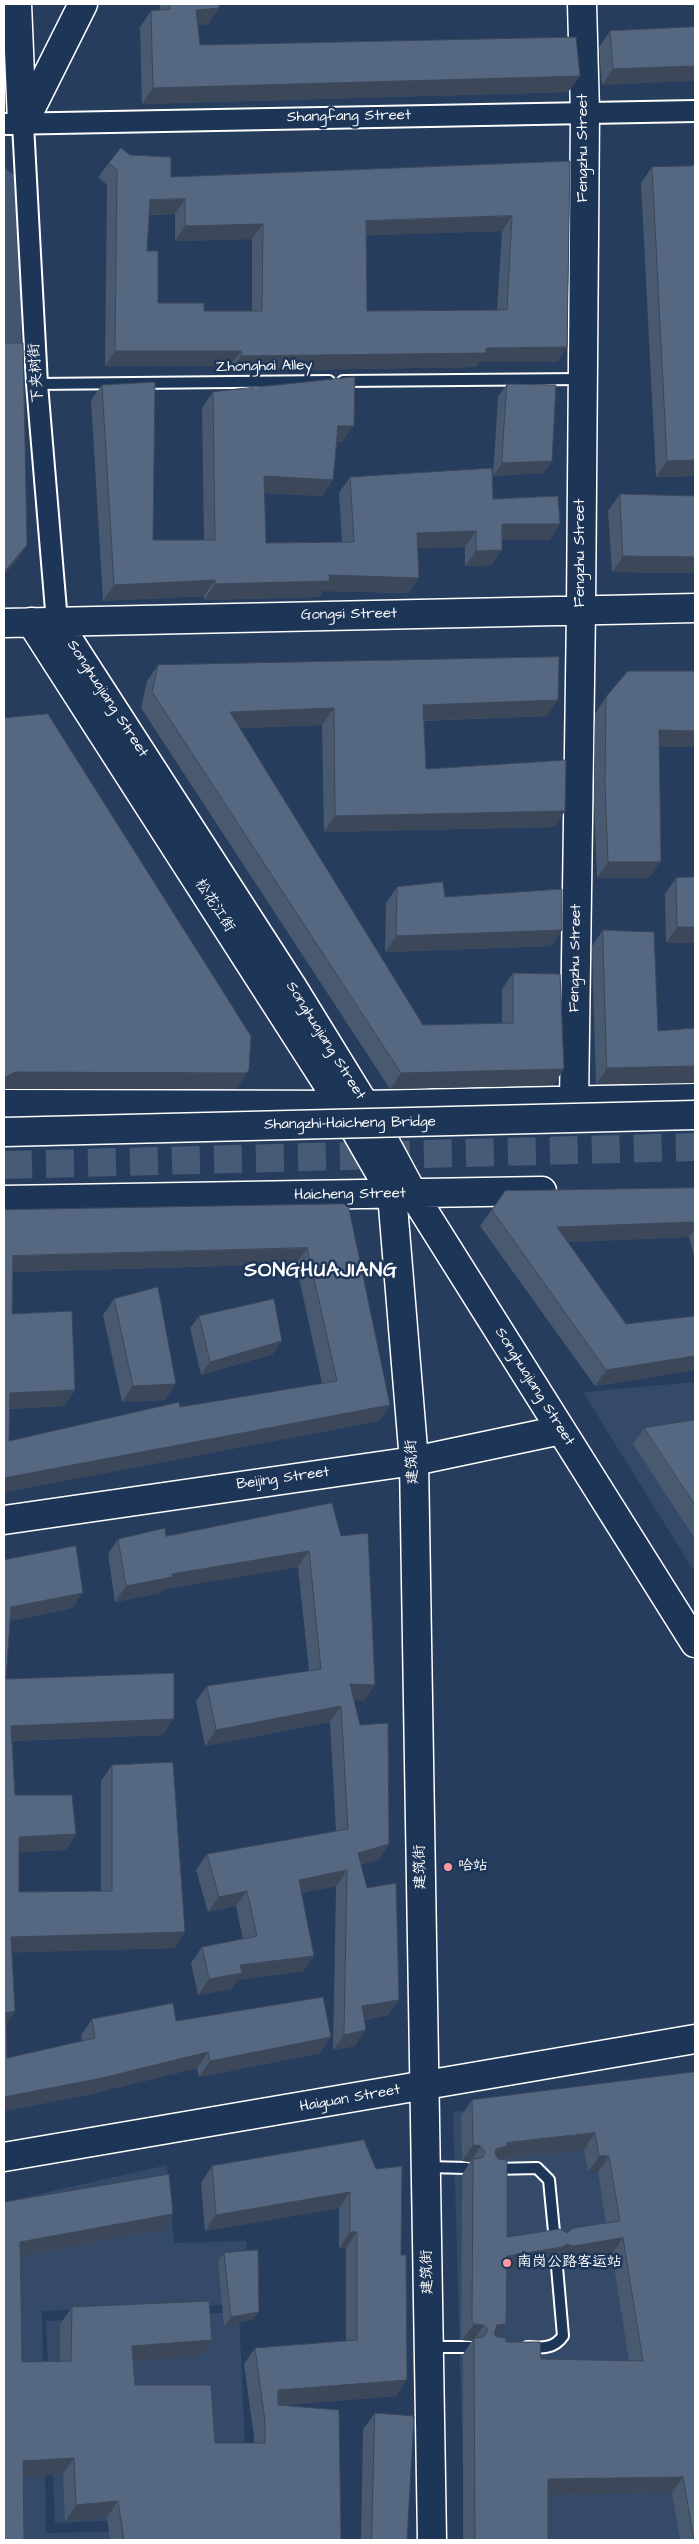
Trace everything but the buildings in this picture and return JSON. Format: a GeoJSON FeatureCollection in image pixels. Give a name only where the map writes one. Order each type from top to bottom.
{"type":"FeatureCollection","features":[{"type":"Feature","properties":{"kind":"street"},"geometry":{"type":"LineString","coordinates":[[13,124],[17,4]]}},
{"type":"Feature","properties":{"kind":"street"},"geometry":{"type":"LineString","coordinates":[[13,124],[83,4]]}},
{"type":"Feature","properties":{"kind":"street","name":"Fengzhu Street"},"geometry":{"type":"LineString","coordinates":[[574,1102],[581,610],[581,379],[585,112],[582,4]]}},
{"type":"Feature","properties":{"kind":"street","name":"Shangfang Street"},"geometry":{"type":"LineString","coordinates":[[13,124],[695,111]]}},
{"type":"Feature","properties":{"kind":"street","name":"下夹树街"},"geometry":{"type":"LineString","coordinates":[[13,124],[37,384],[44,622]]}},
{"type":"Feature","properties":{"kind":"street","name":"Gongsi Street"},"geometry":{"type":"LineString","coordinates":[[4,623],[695,608]]}},
{"type":"Feature","properties":{"kind":"street","name":"松花江街"},"geometry":{"type":"LineString","coordinates":[[44,622],[353,1105]]}},
{"type":"Feature","properties":{"kind":"street"},"geometry":{"type":"LineString","coordinates":[[4,1104],[353,1105],[574,1102],[695,1098]]}},
{"type":"Feature","properties":{"kind":"street","name":"Songhuajiang Street"},"geometry":{"type":"LineString","coordinates":[[353,1105],[402,1194],[561,1430],[695,1643]]}},
{"type":"Feature","properties":{"kind":"street","name":"Shangzhi-Haicheng Bridge"},"geometry":{"type":"LineString","coordinates":[[4,1132],[695,1115]]}},
{"type":"Feature","properties":{"kind":"street","name":"Haicheng Street"},"geometry":{"type":"LineString","coordinates":[[4,1200],[569,1191]]}},
{"type":"Feature","properties":{"kind":"street","name":"建筑街"},"geometry":{"type":"LineString","coordinates":[[402,1194],[414,1461],[432,2540]]}},
{"type":"Feature","properties":{"kind":"street","name":"Beijing Street"},"geometry":{"type":"LineString","coordinates":[[4,1520],[414,1461],[561,1430]]}},
{"type":"Feature","properties":{"kind":"street","name":"Haiguan Street"},"geometry":{"type":"LineString","coordinates":[[4,2157],[694,2040]]}},
{"type":"Feature","properties":{"kind":"lane","name":"Zhonghai Alley"},"geometry":{"type":"LineString","coordinates":[[37,384],[581,379]]}},
{"type":"Feature","properties":{"kind":"lane"},"geometry":{"type":"LineString","coordinates":[[426,2167],[467,2168]]}},
{"type":"Feature","properties":{"kind":"lane"},"geometry":{"type":"LineString","coordinates":[[490,2169],[537,2168],[544,2173],[549,2180],[555,2242]]}},
{"type":"Feature","properties":{"kind":"lane"},"geometry":{"type":"LineString","coordinates":[[519,2347],[548,2348],[558,2343],[563,2336],[557,2267]]}},
{"type":"Feature","properties":{"kind":"lane"},"geometry":{"type":"LineString","coordinates":[[429,2347],[470,2347]]}},
{"type":"Feature","properties":{"kind":"shaded area"},"geometry":{"type":"Polygon","coordinates":[[[4,167],[15,176],[23,200],[21,347],[4,347],[4,167]]]}},
{"type":"Feature","properties":{"kind":"shaded area"},"geometry":{"type":"Polygon","coordinates":[[[695,1382],[695,1573],[583,1392],[695,1382]]]}},
{"type":"Feature","properties":{"kind":"shaded area"},"geometry":{"type":"Polygon","coordinates":[[[695,2080],[695,2540],[465,2540],[453,2112],[695,2080]]]}},
{"type":"Feature","properties":{"kind":"shaded area"},"geometry":{"type":"Polygon","coordinates":[[[167,2165],[174,2243],[246,2241],[246,2304],[42,2311],[46,2533],[217,2529],[219,2540],[4,2540],[4,2202],[167,2165]]]}},
{"type":"Feature","properties":{"kind":"shaded area"},"geometry":{"type":"Polygon","coordinates":[[[239,2312],[248,2515],[55,2523],[46,2321],[239,2312]]]}},
{"type":"Feature","properties":{"kind":"tunnel"},"geometry":{"type":"LineString","coordinates":[[4,1165],[695,1147]]}},
{"type":"Feature","properties":{"kind":"place","name":"哈站"},"geometry":{"type":"Point","coordinates":[448,1867]}},
{"type":"Feature","properties":{"kind":"place","name":"南岗公路客运站"},"geometry":{"type":"Point","coordinates":[507,2263]}},
{"type":"Feature","properties":{"kind":"district","name":"SONGHUAJIANG"},"geometry":{"type":"Point","coordinates":[321,1272]}}]}
